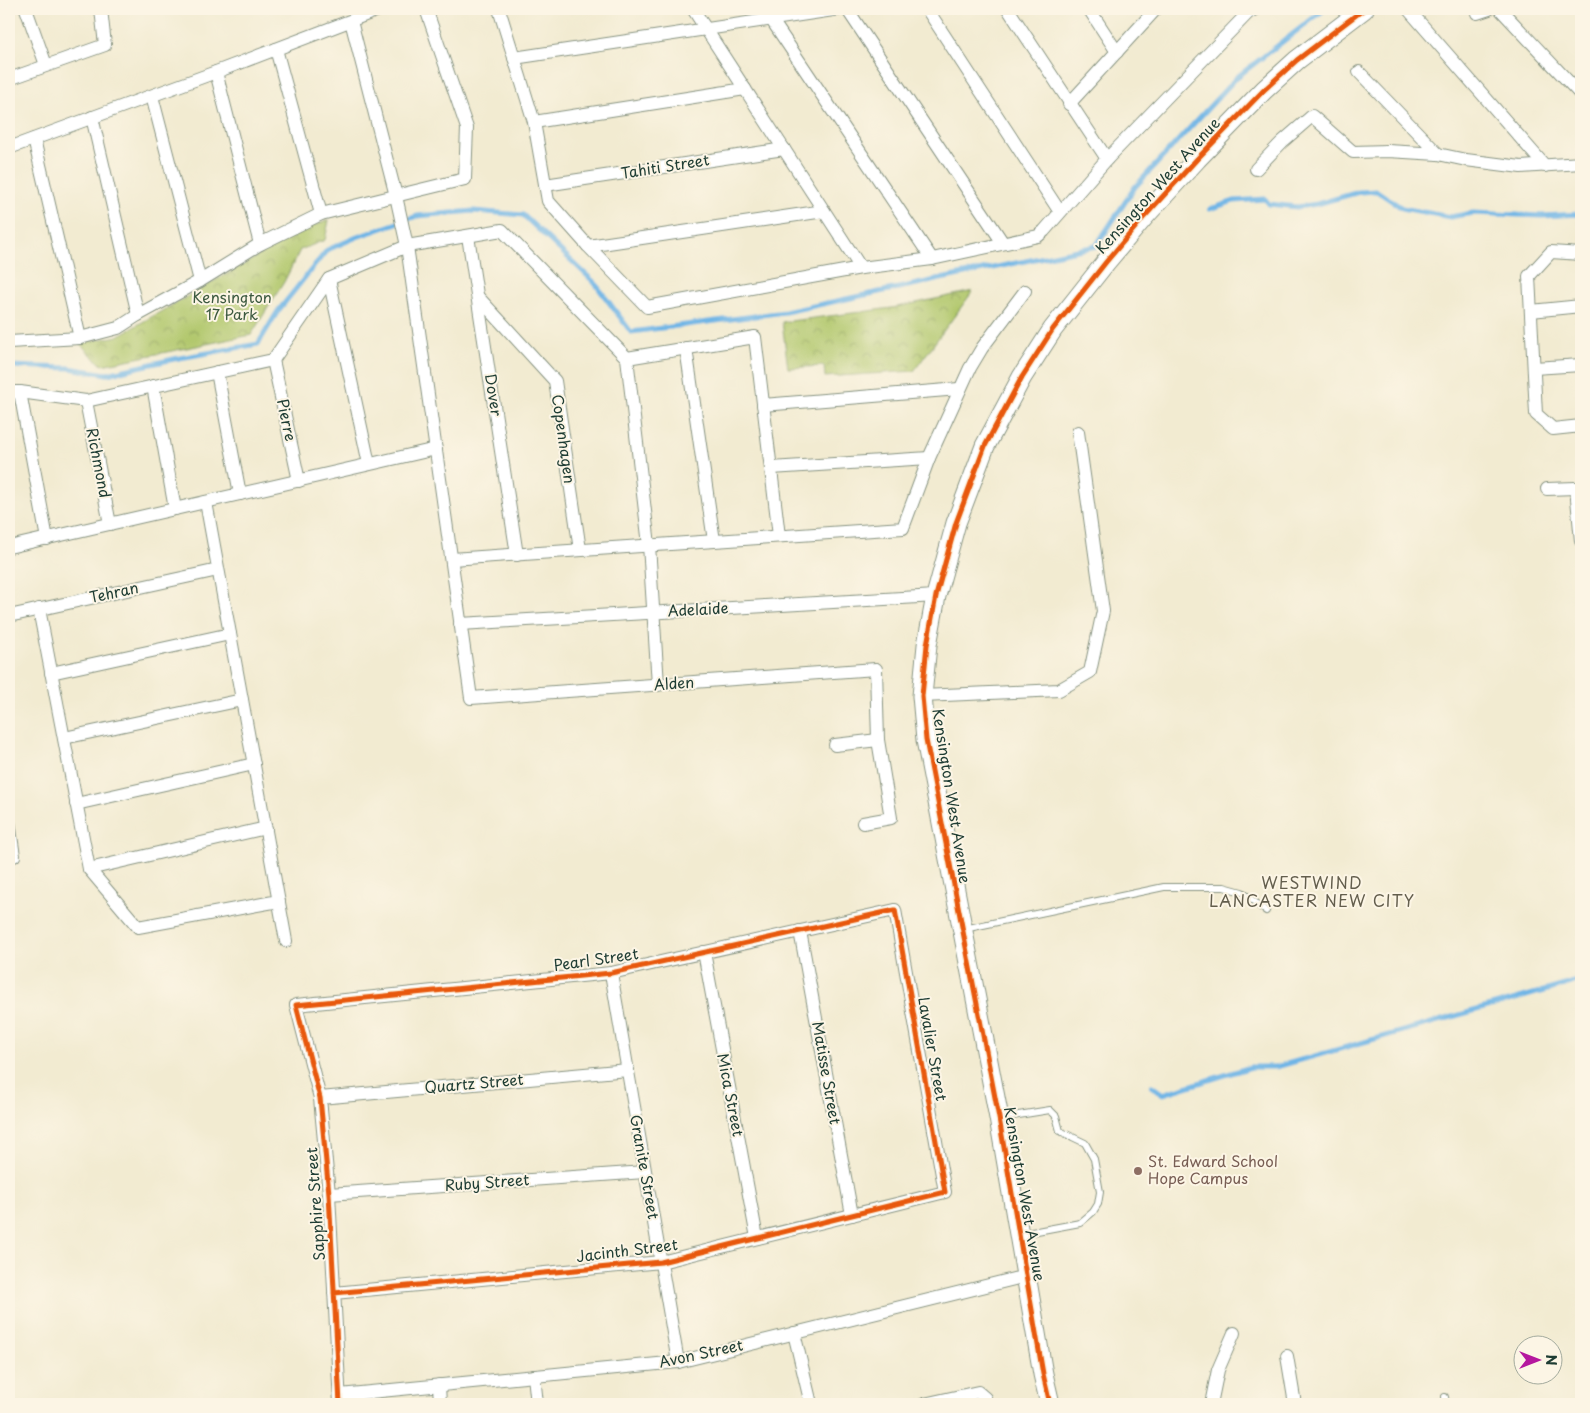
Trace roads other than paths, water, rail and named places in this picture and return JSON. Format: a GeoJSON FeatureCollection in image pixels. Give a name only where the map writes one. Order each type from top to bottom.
{"type":"FeatureCollection","features":[{"type":"Feature","properties":{"kind":"street"},"geometry":{"type":"LineString","coordinates":[[26,9],[46,65]]}},
{"type":"Feature","properties":{"kind":"street"},"geometry":{"type":"LineString","coordinates":[[9,78],[104,45],[101,9]]}},
{"type":"Feature","properties":{"kind":"street"},"geometry":{"type":"LineString","coordinates":[[9,148],[381,9]]}},
{"type":"Feature","properties":{"kind":"street"},"geometry":{"type":"LineString","coordinates":[[10,338],[80,338],[118,328],[260,244],[320,214],[397,200],[465,179],[466,128],[426,9]]}},
{"type":"Feature","properties":{"kind":"street"},"geometry":{"type":"LineString","coordinates":[[499,9],[534,122],[548,201],[588,246],[647,306],[861,268],[932,259],[1038,236],[1107,159],[1249,10]]}},
{"type":"Feature","properties":{"kind":"street"},"geometry":{"type":"LineString","coordinates":[[693,9],[861,268]]}},
{"type":"Feature","properties":{"kind":"street"},"geometry":{"type":"LineString","coordinates":[[514,58],[840,9]]}},
{"type":"Feature","properties":{"kind":"street"},"geometry":{"type":"LineString","coordinates":[[847,9],[1003,243]]}},
{"type":"Feature","properties":{"kind":"street"},"geometry":{"type":"LineString","coordinates":[[927,9],[1060,212]]}},
{"type":"Feature","properties":{"kind":"street"},"geometry":{"type":"LineString","coordinates":[[1008,9],[1107,159]]}},
{"type":"Feature","properties":{"kind":"street"},"geometry":{"type":"LineString","coordinates":[[1089,9],[1117,52]]}},
{"type":"Feature","properties":{"kind":"street"},"geometry":{"type":"LineString","coordinates":[[1069,104],[1156,9]]}},
{"type":"Feature","properties":{"kind":"street","name":"Kensington West Avenue"},"geometry":{"type":"LineString","coordinates":[[1050,1404],[926,740],[922,696],[927,645],[936,596],[956,523],[985,446],[1022,377],[1053,329],[1144,217],[1235,119],[1297,60],[1364,9]]}},
{"type":"Feature","properties":{"kind":"street"},"geometry":{"type":"LineString","coordinates":[[1408,9],[1545,166]]}},
{"type":"Feature","properties":{"kind":"street"},"geometry":{"type":"LineString","coordinates":[[1477,13],[1489,9]]}},
{"type":"Feature","properties":{"kind":"street"},"geometry":{"type":"LineString","coordinates":[[1500,9],[1581,95]]}},
{"type":"Feature","properties":{"kind":"street"},"geometry":{"type":"LineString","coordinates":[[771,19],[932,259]]}},
{"type":"Feature","properties":{"kind":"street"},"geometry":{"type":"LineString","coordinates":[[351,21],[406,240],[460,624]]}},
{"type":"Feature","properties":{"kind":"street"},"geometry":{"type":"LineString","coordinates":[[276,49],[320,214]]}},
{"type":"Feature","properties":{"kind":"street"},"geometry":{"type":"LineString","coordinates":[[216,72],[260,244]]}},
{"type":"Feature","properties":{"kind":"street"},"geometry":{"type":"LineString","coordinates":[[1359,72],[1438,154]]}},
{"type":"Feature","properties":{"kind":"street"},"geometry":{"type":"LineString","coordinates":[[534,122],[745,90]]}},
{"type":"Feature","properties":{"kind":"street"},"geometry":{"type":"LineString","coordinates":[[152,96],[200,281]]}},
{"type":"Feature","properties":{"kind":"street"},"geometry":{"type":"LineString","coordinates":[[1256,169],[1282,142],[1312,116],[1353,152],[1388,151],[1438,154],[1466,160],[1521,167],[1581,163]]}},
{"type":"Feature","properties":{"kind":"street"},"geometry":{"type":"LineString","coordinates":[[92,117],[138,315]]}},
{"type":"Feature","properties":{"kind":"street"},"geometry":{"type":"LineString","coordinates":[[34,139],[80,338]]}},
{"type":"Feature","properties":{"kind":"street","name":"Tahiti Street"},"geometry":{"type":"LineString","coordinates":[[545,185],[784,149]]}},
{"type":"Feature","properties":{"kind":"street"},"geometry":{"type":"LineString","coordinates":[[588,246],[824,211]]}},
{"type":"Feature","properties":{"kind":"street"},"geometry":{"type":"LineString","coordinates":[[47,539],[14,392],[86,401],[273,360],[329,279],[406,240],[468,236],[502,230],[626,358],[649,545],[658,685]]}},
{"type":"Feature","properties":{"kind":"street","name":"Dover"},"geometry":{"type":"LineString","coordinates":[[468,236],[517,555]]}},
{"type":"Feature","properties":{"kind":"street"},"geometry":{"type":"LineString","coordinates":[[1581,254],[1551,252],[1529,276],[1536,414],[1553,429],[1581,426]]}},
{"type":"Feature","properties":{"kind":"street"},"geometry":{"type":"LineString","coordinates":[[329,279],[369,464]]}},
{"type":"Feature","properties":{"kind":"street"},"geometry":{"type":"LineString","coordinates":[[452,559],[903,528],[929,458],[959,389],[982,348],[1025,291]]}},
{"type":"Feature","properties":{"kind":"street","name":"Copenhagen"},"geometry":{"type":"LineString","coordinates":[[478,297],[554,381],[580,550]]}},
{"type":"Feature","properties":{"kind":"street"},"geometry":{"type":"LineString","coordinates":[[1531,311],[1581,306]]}},
{"type":"Feature","properties":{"kind":"street"},"geometry":{"type":"LineString","coordinates":[[626,358],[755,338],[779,536]]}},
{"type":"Feature","properties":{"kind":"street"},"geometry":{"type":"LineString","coordinates":[[686,348],[714,541]]}},
{"type":"Feature","properties":{"kind":"street","name":"Pierre"},"geometry":{"type":"LineString","coordinates":[[273,360],[299,480]]}},
{"type":"Feature","properties":{"kind":"street"},"geometry":{"type":"LineString","coordinates":[[1534,368],[1581,365]]}},
{"type":"Feature","properties":{"kind":"street"},"geometry":{"type":"LineString","coordinates":[[217,372],[240,494]]}},
{"type":"Feature","properties":{"kind":"street"},"geometry":{"type":"LineString","coordinates":[[153,386],[175,509]]}},
{"type":"Feature","properties":{"kind":"street"},"geometry":{"type":"LineString","coordinates":[[763,405],[959,389]]}},
{"type":"Feature","properties":{"kind":"street","name":"Richmond"},"geometry":{"type":"LineString","coordinates":[[86,401],[110,524]]}},
{"type":"Feature","properties":{"kind":"street"},"geometry":{"type":"LineString","coordinates":[[922,696],[1059,690],[1090,672],[1103,611],[1078,432]]}},
{"type":"Feature","properties":{"kind":"street"},"geometry":{"type":"LineString","coordinates":[[9,547],[436,449]]}},
{"type":"Feature","properties":{"kind":"street"},"geometry":{"type":"LineString","coordinates":[[771,468],[929,458]]}},
{"type":"Feature","properties":{"kind":"street"},"geometry":{"type":"LineString","coordinates":[[1547,489],[1579,488],[1581,541]]}},
{"type":"Feature","properties":{"kind":"street"},"geometry":{"type":"LineString","coordinates":[[206,502],[286,941]]}},
{"type":"Feature","properties":{"kind":"street","name":"Tehran"},"geometry":{"type":"LineString","coordinates":[[9,616],[218,570]]}},
{"type":"Feature","properties":{"kind":"street","name":"Adelaide"},"geometry":{"type":"LineString","coordinates":[[460,624],[936,596]]}},
{"type":"Feature","properties":{"kind":"street"},"geometry":{"type":"LineString","coordinates":[[38,609],[89,870],[138,926],[279,901]]}},
{"type":"Feature","properties":{"kind":"street","name":"Alden"},"geometry":{"type":"LineString","coordinates":[[460,624],[471,698],[876,669],[878,740]]}},
{"type":"Feature","properties":{"kind":"street"},"geometry":{"type":"LineString","coordinates":[[51,673],[230,634]]}},
{"type":"Feature","properties":{"kind":"street"},"geometry":{"type":"LineString","coordinates":[[64,738],[242,700]]}},
{"type":"Feature","properties":{"kind":"street"},"geometry":{"type":"LineString","coordinates":[[835,746],[878,740],[891,818],[863,823]]}},
{"type":"Feature","properties":{"kind":"street"},"geometry":{"type":"LineString","coordinates":[[76,804],[254,764]]}},
{"type":"Feature","properties":{"kind":"street"},"geometry":{"type":"LineString","coordinates":[[9,822],[14,856]]}},
{"type":"Feature","properties":{"kind":"street"},"geometry":{"type":"LineString","coordinates":[[89,870],[266,828]]}},
{"type":"Feature","properties":{"kind":"street","name":"Pearl Street"},"geometry":{"type":"LineString","coordinates":[[296,1005],[611,973],[895,910]]}},
{"type":"Feature","properties":{"kind":"street","name":"Lavalier Street"},"geometry":{"type":"LineString","coordinates":[[895,910],[945,1192]]}},
{"type":"Feature","properties":{"kind":"street","name":"Matisse Street"},"geometry":{"type":"LineString","coordinates":[[800,931],[852,1215]]}},
{"type":"Feature","properties":{"kind":"street","name":"Mica Street"},"geometry":{"type":"LineString","coordinates":[[704,952],[757,1238]]}},
{"type":"Feature","properties":{"kind":"street","name":"Granite Street"},"geometry":{"type":"LineString","coordinates":[[611,973],[678,1362]]}},
{"type":"Feature","properties":{"kind":"street","name":"Sapphire Street"},"geometry":{"type":"LineString","coordinates":[[296,1005],[320,1098],[329,1194],[340,1399]]}},
{"type":"Feature","properties":{"kind":"street","name":"Quartz Street"},"geometry":{"type":"LineString","coordinates":[[320,1098],[628,1070]]}},
{"type":"Feature","properties":{"kind":"street","name":"Ruby Street"},"geometry":{"type":"LineString","coordinates":[[329,1194],[645,1172]]}},
{"type":"Feature","properties":{"kind":"street","name":"Jacinth Street"},"geometry":{"type":"LineString","coordinates":[[334,1293],[661,1262],[945,1192]]}},
{"type":"Feature","properties":{"kind":"street","name":"Avon Street"},"geometry":{"type":"LineString","coordinates":[[340,1399],[439,1385],[678,1362],[1026,1276]]}},
{"type":"Feature","properties":{"kind":"street"},"geometry":{"type":"LineString","coordinates":[[794,1333],[811,1404]]}},
{"type":"Feature","properties":{"kind":"street"},"geometry":{"type":"LineString","coordinates":[[1211,1404],[1218,1370],[1234,1333]]}},
{"type":"Feature","properties":{"kind":"street"},"geometry":{"type":"LineString","coordinates":[[1287,1356],[1295,1404]]}},
{"type":"Feature","properties":{"kind":"street"},"geometry":{"type":"LineString","coordinates":[[534,1376],[537,1404]]}},
{"type":"Feature","properties":{"kind":"street"},"geometry":{"type":"LineString","coordinates":[[439,1385],[440,1404]]}},
{"type":"Feature","properties":{"kind":"street"},"geometry":{"type":"LineString","coordinates":[[924,1404],[978,1392],[985,1398],[986,1404]]}},
{"type":"Feature","properties":{"kind":"lane"},"geometry":{"type":"LineString","coordinates":[[963,930],[1164,887],[1224,887],[1242,892],[1266,912]]}},
{"type":"Feature","properties":{"kind":"lane"},"geometry":{"type":"LineString","coordinates":[[998,1118],[1050,1110],[1056,1116],[1060,1132],[1085,1143],[1094,1159],[1100,1192],[1098,1204],[1093,1212],[1080,1223],[1019,1234]]}},
{"type":"Feature","properties":{"kind":"waterway"},"geometry":{"type":"LineString","coordinates":[[9,366],[69,368],[107,374],[174,359],[258,344],[278,311],[327,250],[357,237],[417,216],[473,211],[523,215],[594,282],[631,332],[785,312],[1096,246],[1135,187],[1237,77],[1325,9]]}},
{"type":"Feature","properties":{"kind":"waterway"},"geometry":{"type":"LineString","coordinates":[[1210,209],[1234,201],[1265,199],[1269,204],[1297,207],[1317,204],[1359,192],[1377,191],[1402,208],[1450,217],[1473,213],[1542,216],[1581,214]]}},
{"type":"Feature","properties":{"kind":"waterway"},"geometry":{"type":"LineString","coordinates":[[1152,1086],[1163,1094],[1251,1067],[1276,1067],[1581,979]]}},
{"type":"Feature","properties":{"kind":"place","name":"St. Edward School Hope Campus"},"geometry":{"type":"Point","coordinates":[1138,1171]}},
{"type":"Feature","properties":{"kind":"district","name":"WESTWIND LANCASTER NEW CITY"},"geometry":{"type":"Point","coordinates":[1312,892]}},
{"type":"Feature","properties":{"kind":"park label","name":"Kensington 17 Park"},"geometry":{"type":"Point","coordinates":[232,306]}}]}
